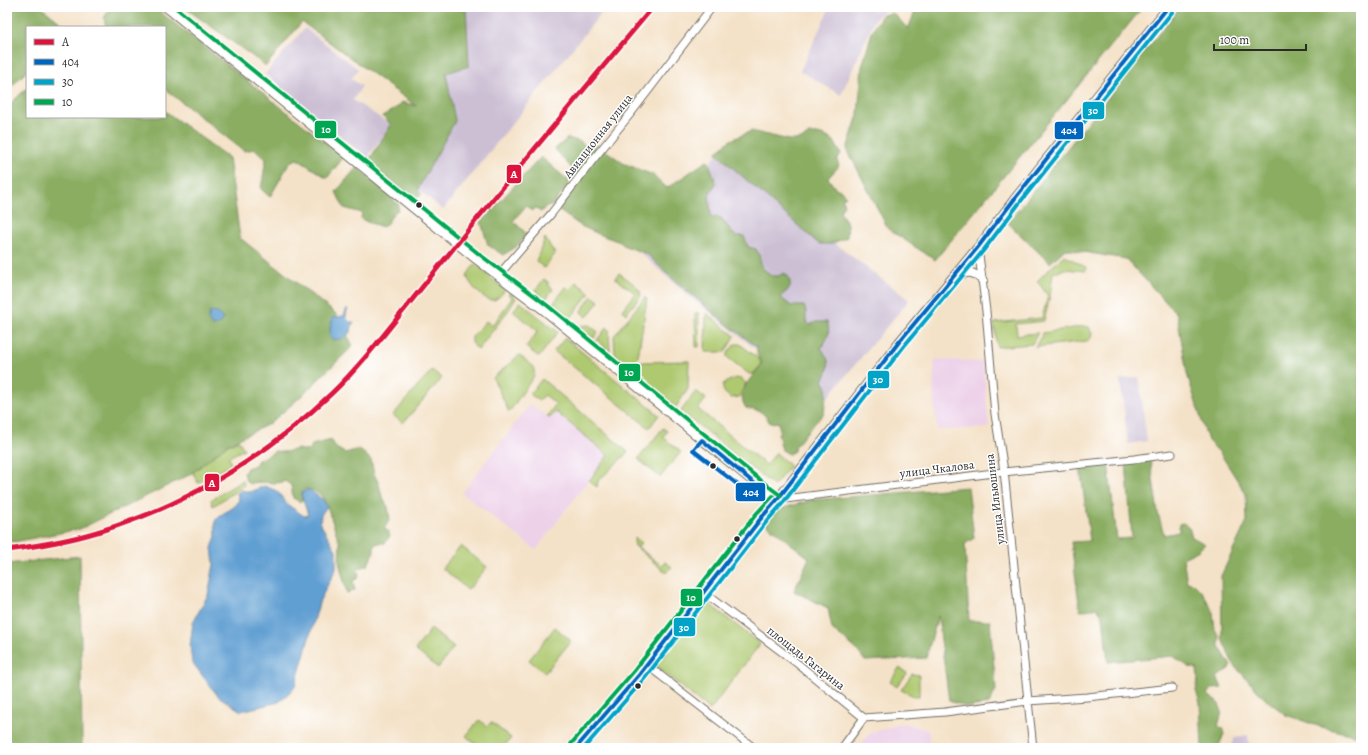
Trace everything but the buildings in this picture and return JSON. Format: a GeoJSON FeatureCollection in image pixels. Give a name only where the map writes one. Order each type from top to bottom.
{"type":"FeatureCollection","features":[{"type":"Feature","properties":{"kind":"main road"},"geometry":{"type":"LineString","coordinates":[[576,748],[647,665],[899,342],[951,282],[1016,197],[1168,7]]}},
{"type":"Feature","properties":{"kind":"main road"},"geometry":{"type":"LineString","coordinates":[[951,282],[968,272],[976,274],[983,281]]}},
{"type":"Feature","properties":{"kind":"street"},"geometry":{"type":"LineString","coordinates":[[165,7],[420,214],[544,311],[760,488],[777,500]]}},
{"type":"Feature","properties":{"kind":"street","name":"Авиационная улица"},"geometry":{"type":"LineString","coordinates":[[498,276],[551,214],[712,7]]}},
{"type":"Feature","properties":{"kind":"street","name":"улица Ильюшина"},"geometry":{"type":"LineString","coordinates":[[978,247],[983,281],[995,414],[1004,472],[1033,748]]}},
{"type":"Feature","properties":{"kind":"street","name":"улица Чкалова"},"geometry":{"type":"LineString","coordinates":[[777,500],[1004,472],[1172,454]]}},
{"type":"Feature","properties":{"kind":"street","name":"площадь Гагарина"},"geometry":{"type":"LineString","coordinates":[[704,593],[798,664],[864,718]]}},
{"type":"Feature","properties":{"kind":"street"},"geometry":{"type":"LineString","coordinates":[[647,665],[754,748]]}},
{"type":"Feature","properties":{"kind":"street"},"geometry":{"type":"LineString","coordinates":[[842,748],[864,718],[1172,688]]}},
{"type":"Feature","properties":{"kind":"shaded area"},"geometry":{"type":"Polygon","coordinates":[[[466,7],[606,7],[443,210],[418,189],[455,121],[446,73],[469,66],[466,7]]]}},
{"type":"Feature","properties":{"kind":"shaded area"},"geometry":{"type":"Polygon","coordinates":[[[830,7],[906,7],[886,10],[875,19],[841,95],[800,71],[830,7]]]}},
{"type":"Feature","properties":{"kind":"shaded area"},"geometry":{"type":"Polygon","coordinates":[[[305,28],[358,69],[351,79],[362,86],[353,100],[391,125],[367,158],[265,74],[305,28]]]}},
{"type":"Feature","properties":{"kind":"shaded area"},"geometry":{"type":"Polygon","coordinates":[[[718,154],[909,300],[823,403],[683,291],[637,250],[643,235],[718,154]]]}},
{"type":"Feature","properties":{"kind":"shaded area"},"geometry":{"type":"Polygon","coordinates":[[[935,359],[983,362],[989,428],[937,430],[933,387],[935,359]]]}},
{"type":"Feature","properties":{"kind":"shaded area"},"geometry":{"type":"Polygon","coordinates":[[[1139,377],[1147,441],[1128,444],[1120,379],[1139,377]]]}},
{"type":"Feature","properties":{"kind":"shaded area"},"geometry":{"type":"Polygon","coordinates":[[[530,404],[550,419],[556,413],[607,455],[536,550],[462,493],[530,404]]]}},
{"type":"Feature","properties":{"kind":"shaded area"},"geometry":{"type":"Polygon","coordinates":[[[904,723],[928,730],[930,748],[858,748],[870,733],[904,723]]]}},
{"type":"Feature","properties":{"kind":"shaded area"},"geometry":{"type":"Polygon","coordinates":[[[1248,735],[1249,748],[1231,748],[1235,737],[1248,735]]]}},
{"type":"Feature","properties":{"kind":"green space"},"geometry":{"type":"Polygon","coordinates":[[[7,7],[41,7],[65,26],[26,26],[26,72],[7,91],[7,7]]]}},
{"type":"Feature","properties":{"kind":"green space"},"geometry":{"type":"Polygon","coordinates":[[[111,7],[154,7],[344,157],[327,178],[297,159],[290,162],[270,197],[261,189],[266,159],[255,149],[244,151],[166,90],[166,26],[106,26],[104,18],[111,7]]]}},
{"type":"Feature","properties":{"kind":"green space"},"geometry":{"type":"Polygon","coordinates":[[[184,7],[466,7],[469,66],[446,73],[455,121],[418,189],[421,195],[414,200],[368,162],[391,125],[383,116],[399,106],[402,102],[416,106],[302,22],[266,66],[184,7]]]}},
{"type":"Feature","properties":{"kind":"green space"},"geometry":{"type":"Polygon","coordinates":[[[917,7],[1143,7],[935,260],[888,229],[847,149],[858,115],[862,67],[872,32],[882,15],[893,13],[908,29],[917,7]]]}},
{"type":"Feature","properties":{"kind":"green space"},"geometry":{"type":"Polygon","coordinates":[[[1183,7],[1361,7],[1361,737],[1318,726],[1286,715],[1264,698],[1233,664],[1222,639],[1221,576],[1247,521],[1246,494],[1220,453],[1208,441],[1187,374],[1177,314],[1126,259],[1065,249],[1050,263],[1008,223],[1176,12],[1183,7]]]}},
{"type":"Feature","properties":{"kind":"green space"},"geometry":{"type":"Polygon","coordinates":[[[26,89],[26,118],[166,118],[166,112],[229,158],[240,238],[336,314],[353,346],[297,400],[269,424],[228,444],[191,474],[80,529],[14,542],[7,541],[7,107],[26,89]]]}},
{"type":"Feature","properties":{"kind":"green space"},"geometry":{"type":"Polygon","coordinates":[[[751,131],[789,140],[798,140],[809,134],[817,134],[834,141],[841,154],[837,160],[839,166],[828,178],[835,188],[840,190],[846,196],[842,199],[844,204],[840,212],[848,224],[847,237],[831,244],[819,244],[716,153],[729,141],[751,131]]]}},
{"type":"Feature","properties":{"kind":"green space"},"geometry":{"type":"Polygon","coordinates":[[[568,138],[581,142],[590,149],[598,145],[623,163],[653,175],[667,188],[708,160],[716,183],[709,195],[711,216],[721,218],[735,236],[744,236],[748,247],[756,249],[762,267],[771,276],[778,276],[785,273],[790,279],[790,288],[780,297],[791,306],[804,306],[806,311],[806,321],[810,325],[816,322],[827,322],[829,329],[828,336],[821,348],[828,360],[828,368],[823,381],[827,387],[824,413],[806,433],[795,447],[794,451],[789,454],[782,450],[778,434],[780,430],[778,422],[770,423],[765,415],[758,411],[746,408],[743,402],[742,396],[746,384],[762,364],[757,354],[757,347],[723,321],[666,273],[647,254],[625,246],[620,242],[581,226],[558,210],[581,179],[555,149],[568,138]]]}},
{"type":"Feature","properties":{"kind":"green space"},"geometry":{"type":"Polygon","coordinates":[[[541,157],[570,182],[552,206],[546,206],[541,212],[535,208],[532,211],[526,206],[513,221],[528,235],[516,247],[503,255],[488,245],[481,222],[541,157]]]}},
{"type":"Feature","properties":{"kind":"green space"},"geometry":{"type":"Polygon","coordinates":[[[357,167],[399,205],[398,210],[383,227],[361,219],[362,213],[344,208],[336,192],[357,167]]]}},
{"type":"Feature","properties":{"kind":"green space"},"geometry":{"type":"Polygon","coordinates":[[[545,238],[555,254],[544,268],[536,261],[545,238]]]}},
{"type":"Feature","properties":{"kind":"green space"},"geometry":{"type":"Polygon","coordinates":[[[1064,255],[1087,268],[1085,271],[1064,269],[1058,272],[1053,272],[1050,296],[1044,321],[1016,324],[1017,335],[1038,333],[1032,344],[997,347],[994,323],[1042,318],[1048,296],[1037,281],[1064,255]]]}},
{"type":"Feature","properties":{"kind":"green space"},"geometry":{"type":"Polygon","coordinates":[[[475,264],[505,290],[496,299],[488,299],[478,293],[468,279],[467,275],[475,264]]]}},
{"type":"Feature","properties":{"kind":"green space"},"geometry":{"type":"Polygon","coordinates":[[[619,273],[639,289],[641,296],[626,314],[622,310],[635,293],[615,278],[619,273]]]}},
{"type":"Feature","properties":{"kind":"green space"},"geometry":{"type":"Polygon","coordinates":[[[544,279],[553,289],[546,299],[535,291],[544,279]]]}},
{"type":"Feature","properties":{"kind":"green space"},"geometry":{"type":"Polygon","coordinates":[[[576,282],[590,293],[569,320],[566,320],[552,309],[552,305],[566,287],[570,290],[576,282]]]}},
{"type":"Feature","properties":{"kind":"green space"},"geometry":{"type":"Polygon","coordinates":[[[510,293],[516,298],[478,350],[472,343],[472,337],[486,321],[492,326],[512,298],[508,294],[510,293]]]}},
{"type":"Feature","properties":{"kind":"green space"},"geometry":{"type":"Polygon","coordinates":[[[592,296],[599,301],[587,317],[581,311],[592,296]]]}},
{"type":"Feature","properties":{"kind":"green space"},"geometry":{"type":"Polygon","coordinates":[[[645,297],[647,299],[638,357],[629,367],[615,354],[614,336],[645,297]]]}},
{"type":"Feature","properties":{"kind":"green space"},"geometry":{"type":"Polygon","coordinates":[[[520,302],[558,332],[539,357],[526,347],[538,331],[513,311],[520,302]]]}},
{"type":"Feature","properties":{"kind":"green space"},"geometry":{"type":"Polygon","coordinates":[[[695,313],[699,313],[699,347],[696,347],[695,313]]]}},
{"type":"Feature","properties":{"kind":"green space"},"geometry":{"type":"Polygon","coordinates":[[[706,313],[735,336],[725,352],[705,352],[706,313]]]}},
{"type":"Feature","properties":{"kind":"green space"},"geometry":{"type":"Polygon","coordinates":[[[589,325],[598,332],[594,338],[578,326],[589,325]]]}},
{"type":"Feature","properties":{"kind":"green space"},"geometry":{"type":"Polygon","coordinates":[[[572,326],[612,358],[608,360],[571,330],[572,326]]]}},
{"type":"Feature","properties":{"kind":"green space"},"geometry":{"type":"Polygon","coordinates":[[[1085,326],[1089,327],[1092,334],[1091,338],[1087,341],[1035,347],[1043,333],[1085,326]]]}},
{"type":"Feature","properties":{"kind":"green space"},"geometry":{"type":"Polygon","coordinates":[[[607,327],[609,329],[610,352],[597,340],[607,327]]]}},
{"type":"Feature","properties":{"kind":"green space"},"geometry":{"type":"Polygon","coordinates":[[[565,338],[659,415],[649,428],[554,351],[565,338]]]}},
{"type":"Feature","properties":{"kind":"green space"},"geometry":{"type":"Polygon","coordinates":[[[735,344],[740,344],[760,360],[761,365],[753,374],[749,374],[727,357],[727,354],[735,344]]]}},
{"type":"Feature","properties":{"kind":"green space"},"geometry":{"type":"Polygon","coordinates":[[[519,355],[534,367],[534,376],[509,412],[493,378],[519,355]]]}},
{"type":"Feature","properties":{"kind":"green space"},"geometry":{"type":"Polygon","coordinates":[[[640,361],[689,361],[688,389],[676,407],[633,371],[634,370],[632,369],[640,361]]]}},
{"type":"Feature","properties":{"kind":"green space"},"geometry":{"type":"Polygon","coordinates":[[[432,370],[442,378],[403,423],[393,415],[432,370]]]}},
{"type":"Feature","properties":{"kind":"green space"},"geometry":{"type":"Polygon","coordinates":[[[629,373],[675,411],[673,413],[627,376],[629,373]]]}},
{"type":"Feature","properties":{"kind":"green space"},"geometry":{"type":"Polygon","coordinates":[[[735,378],[741,379],[746,383],[739,397],[731,398],[724,392],[723,384],[735,378]]]}},
{"type":"Feature","properties":{"kind":"green space"},"geometry":{"type":"Polygon","coordinates":[[[542,379],[628,452],[598,481],[597,487],[589,481],[608,455],[556,412],[550,418],[547,416],[556,404],[545,395],[539,401],[530,394],[542,379]]]}},
{"type":"Feature","properties":{"kind":"green space"},"geometry":{"type":"Polygon","coordinates":[[[696,391],[706,399],[698,409],[766,465],[776,453],[790,466],[774,486],[681,411],[696,391]]]}},
{"type":"Feature","properties":{"kind":"green space"},"geometry":{"type":"Polygon","coordinates":[[[663,428],[667,431],[663,437],[681,452],[660,477],[638,459],[663,428]]]}},
{"type":"Feature","properties":{"kind":"green space"},"geometry":{"type":"Polygon","coordinates":[[[238,440],[244,449],[229,457],[231,465],[198,483],[193,472],[222,448],[238,440]]]}},
{"type":"Feature","properties":{"kind":"green space"},"geometry":{"type":"Polygon","coordinates":[[[331,440],[336,448],[345,453],[359,449],[371,460],[382,497],[388,507],[390,519],[384,529],[387,530],[390,536],[385,543],[374,545],[374,551],[368,565],[357,571],[359,574],[358,578],[353,581],[355,590],[347,593],[339,562],[340,544],[327,506],[321,495],[312,490],[305,489],[301,494],[302,500],[300,502],[293,498],[291,485],[285,481],[277,483],[259,482],[249,484],[246,481],[244,473],[247,468],[255,465],[258,460],[275,451],[285,452],[297,449],[305,451],[310,449],[312,445],[331,440]]]}},
{"type":"Feature","properties":{"kind":"green space"},"geometry":{"type":"Polygon","coordinates":[[[1150,459],[1158,513],[1164,535],[1179,532],[1179,524],[1183,523],[1189,527],[1192,537],[1205,544],[1199,550],[1183,558],[1187,582],[1194,584],[1203,593],[1213,612],[1215,630],[1219,635],[1219,646],[1231,666],[1227,671],[1217,677],[1222,688],[1212,689],[1207,694],[1219,704],[1222,712],[1218,726],[1222,728],[1224,734],[1218,748],[1202,748],[1200,703],[1196,691],[1198,678],[1197,669],[1189,667],[1173,656],[1108,662],[1103,617],[1097,608],[1080,611],[1071,542],[1090,541],[1080,466],[1108,463],[1117,539],[1132,538],[1126,462],[1150,459]]]}},
{"type":"Feature","properties":{"kind":"green space"},"geometry":{"type":"Polygon","coordinates":[[[243,480],[244,486],[213,506],[211,500],[243,480]]]}},
{"type":"Feature","properties":{"kind":"green space"},"geometry":{"type":"Polygon","coordinates":[[[968,487],[974,538],[965,544],[969,621],[990,621],[996,690],[989,704],[968,707],[949,701],[938,616],[926,658],[865,661],[856,649],[832,629],[828,608],[794,591],[809,558],[766,524],[772,515],[783,508],[812,500],[968,487]]]}},
{"type":"Feature","properties":{"kind":"green space"},"geometry":{"type":"Polygon","coordinates":[[[635,538],[641,543],[638,547],[662,566],[665,562],[672,567],[665,572],[635,546],[635,538]]]}},
{"type":"Feature","properties":{"kind":"green space"},"geometry":{"type":"Polygon","coordinates":[[[461,546],[487,567],[468,590],[442,568],[461,546]]]}},
{"type":"Feature","properties":{"kind":"green space"},"geometry":{"type":"Polygon","coordinates":[[[80,556],[82,748],[7,748],[7,564],[80,556]]]}},
{"type":"Feature","properties":{"kind":"green space"},"geometry":{"type":"Polygon","coordinates":[[[707,602],[760,644],[710,710],[656,666],[707,602]]]}},
{"type":"Feature","properties":{"kind":"green space"},"geometry":{"type":"Polygon","coordinates":[[[555,627],[571,641],[545,673],[529,660],[555,627]]]}},
{"type":"Feature","properties":{"kind":"green space"},"geometry":{"type":"Polygon","coordinates":[[[431,629],[454,647],[438,668],[415,650],[431,629]]]}},
{"type":"Feature","properties":{"kind":"green space"},"geometry":{"type":"Polygon","coordinates":[[[899,668],[907,673],[897,687],[890,682],[899,668]]]}},
{"type":"Feature","properties":{"kind":"green space"},"geometry":{"type":"Polygon","coordinates":[[[912,674],[919,675],[919,696],[914,696],[901,690],[912,674]]]}},
{"type":"Feature","properties":{"kind":"green space"},"geometry":{"type":"Polygon","coordinates":[[[479,720],[488,726],[491,722],[511,738],[503,748],[481,748],[466,736],[479,720]]]}},
{"type":"Feature","properties":{"kind":"water"},"geometry":{"type":"Polygon","coordinates":[[[347,308],[348,311],[347,310],[346,318],[350,322],[354,322],[351,332],[342,339],[332,340],[330,330],[333,320],[331,318],[343,316],[347,308]]]}},
{"type":"Feature","properties":{"kind":"water"},"geometry":{"type":"Polygon","coordinates":[[[210,312],[218,313],[223,319],[218,325],[212,326],[208,320],[210,312]]]}},
{"type":"Feature","properties":{"kind":"water"},"geometry":{"type":"Polygon","coordinates":[[[265,486],[277,491],[288,505],[304,516],[308,515],[301,494],[308,489],[322,499],[327,506],[321,515],[320,523],[336,550],[336,569],[320,600],[295,687],[279,702],[241,711],[218,696],[192,662],[190,646],[193,622],[208,595],[214,564],[212,548],[216,536],[215,521],[219,516],[234,507],[239,500],[237,493],[242,490],[249,492],[265,486]]]}},
{"type":"Feature","properties":{"kind":"transit line","name":"10"},"geometry":{"type":"LineString","coordinates":[[175,7],[479,254],[548,306],[780,495]]}},
{"type":"Feature","properties":{"kind":"transit line","name":"A"},"geometry":{"type":"LineString","coordinates":[[7,550],[75,538],[130,521],[162,508],[223,477],[280,438],[332,393],[365,358],[499,192],[653,7]]}},
{"type":"Feature","properties":{"kind":"transit line","name":"404"},"geometry":{"type":"LineString","coordinates":[[576,748],[639,675],[899,342],[978,247],[1016,197],[1168,7]]}},
{"type":"Feature","properties":{"kind":"transit line","name":"30"},"geometry":{"type":"LineString","coordinates":[[584,748],[644,679],[904,346],[983,251],[1021,201],[1173,11]]}},
{"type":"Feature","properties":{"kind":"transit line","name":"404"},"geometry":{"type":"LineString","coordinates":[[702,440],[760,488],[752,492],[747,492],[693,450],[702,440]]}},
{"type":"Feature","properties":{"kind":"transit line","name":"10"},"geometry":{"type":"LineString","coordinates":[[571,744],[634,671],[757,513],[773,496]]}}]}
